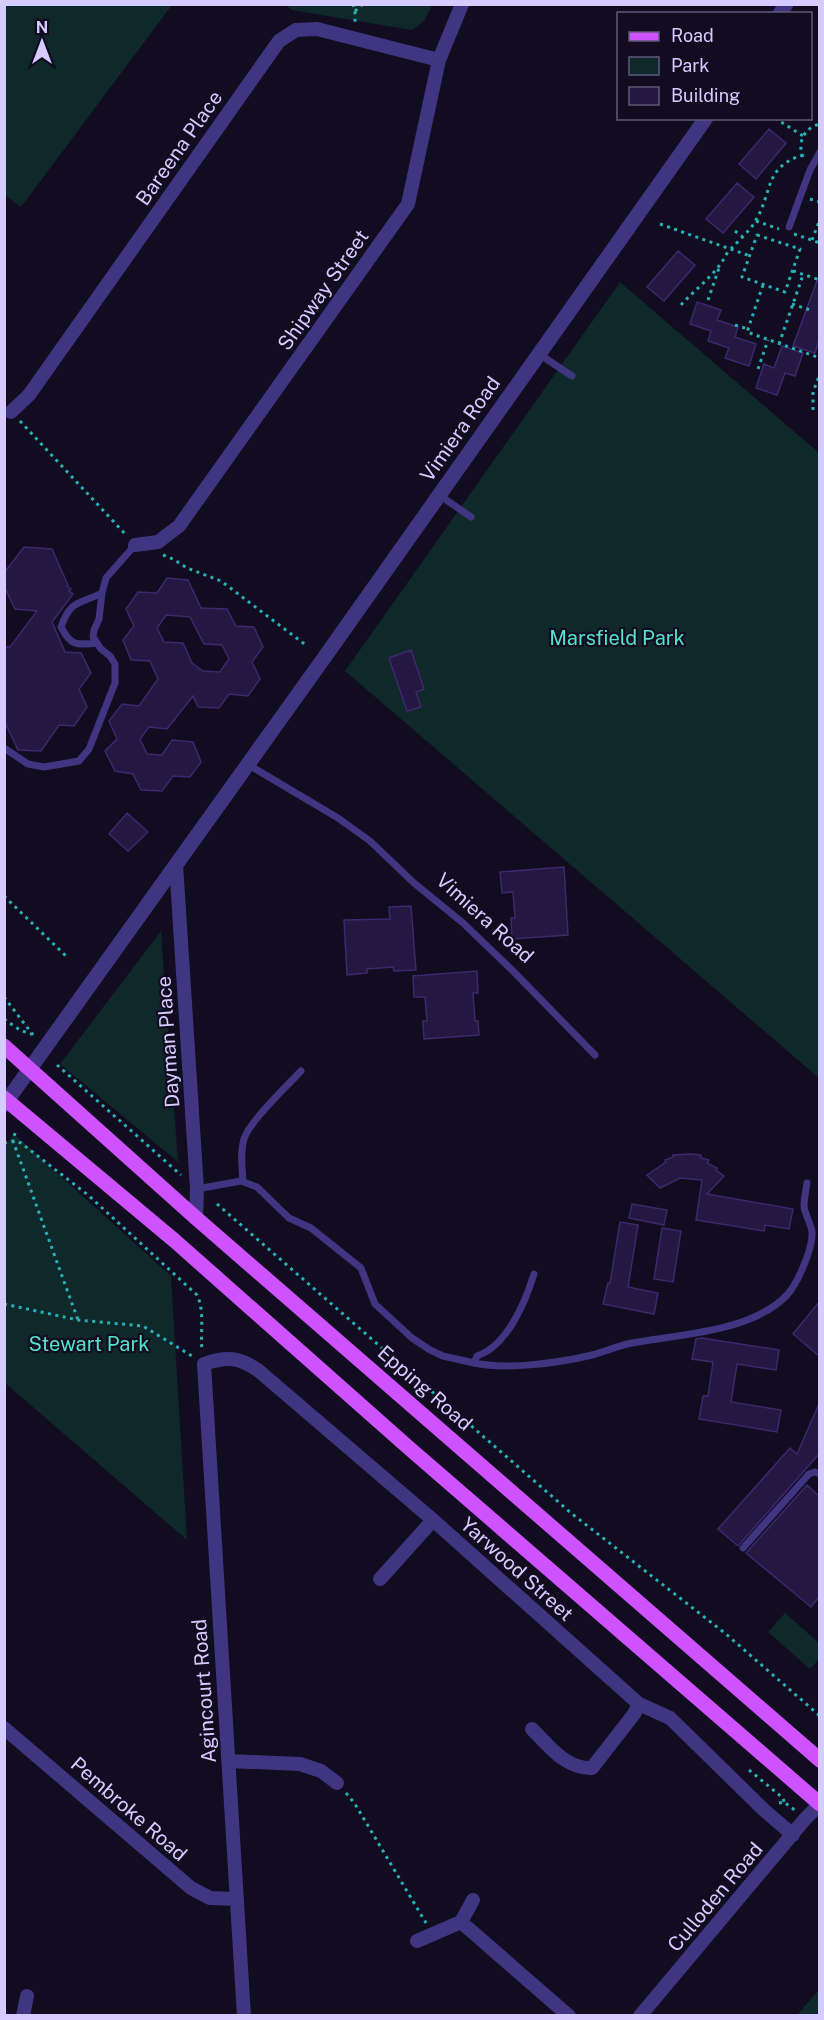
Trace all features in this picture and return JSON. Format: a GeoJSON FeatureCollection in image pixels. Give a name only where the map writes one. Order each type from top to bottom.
{"type":"FeatureCollection","features":[{"type":"Feature","properties":{"kind":"main road","name":"Epping Road"},"geometry":{"type":"LineString","coordinates":[[4,1046],[196,1218],[819,1760]]}},
{"type":"Feature","properties":{"kind":"main road"},"geometry":{"type":"LineString","coordinates":[[6,1102],[175,1241],[819,1804]]}},
{"type":"Feature","properties":{"kind":"street","name":"Shipway Street"},"geometry":{"type":"LineString","coordinates":[[135,545],[158,542],[179,526],[408,204],[439,60],[462,4]]}},
{"type":"Feature","properties":{"kind":"street","name":"Bareena Place"},"geometry":{"type":"LineString","coordinates":[[11,412],[29,395],[279,41],[296,30],[317,29],[439,60]]}},
{"type":"Feature","properties":{"kind":"street","name":"Vimiera Road"},"geometry":{"type":"LineString","coordinates":[[6,1102],[705,120]]}},
{"type":"Feature","properties":{"kind":"street","name":"Dayman Place"},"geometry":{"type":"LineString","coordinates":[[176,864],[197,1189],[196,1218]]}},
{"type":"Feature","properties":{"kind":"street","name":"Yarwood Street"},"geometry":{"type":"LineString","coordinates":[[204,1364],[218,1359],[246,1361],[433,1520],[639,1704],[670,1718],[764,1810],[793,1835]]}},
{"type":"Feature","properties":{"kind":"street","name":"Agincourt Road"},"geometry":{"type":"LineString","coordinates":[[204,1364],[244,2016]]}},
{"type":"Feature","properties":{"kind":"street"},"geometry":{"type":"LineString","coordinates":[[380,1579],[433,1520]]}},
{"type":"Feature","properties":{"kind":"street"},"geometry":{"type":"LineString","coordinates":[[532,1729],[559,1757],[579,1769],[591,1768],[634,1714],[639,1704]]}},
{"type":"Feature","properties":{"kind":"street","name":"Pembroke Road"},"geometry":{"type":"LineString","coordinates":[[4,1728],[191,1888],[210,1898],[237,1899]]}},
{"type":"Feature","properties":{"kind":"street"},"geometry":{"type":"LineString","coordinates":[[228,1761],[300,1764],[321,1771],[337,1784]]}},
{"type":"Feature","properties":{"kind":"street","name":"Culloden Road"},"geometry":{"type":"LineString","coordinates":[[640,2016],[819,1804]]}},
{"type":"Feature","properties":{"kind":"street"},"geometry":{"type":"LineString","coordinates":[[417,1941],[461,1922],[473,1900]]}},
{"type":"Feature","properties":{"kind":"street"},"geometry":{"type":"LineString","coordinates":[[461,1922],[569,2016]]}},
{"type":"Feature","properties":{"kind":"street"},"geometry":{"type":"LineString","coordinates":[[22,2016],[27,1996]]}},
{"type":"Feature","properties":{"kind":"lane"},"geometry":{"type":"LineString","coordinates":[[789,227],[819,152]]}},
{"type":"Feature","properties":{"kind":"lane"},"geometry":{"type":"LineString","coordinates":[[539,354],[573,376]]}},
{"type":"Feature","properties":{"kind":"lane"},"geometry":{"type":"LineString","coordinates":[[439,495],[471,517]]}},
{"type":"Feature","properties":{"kind":"lane"},"geometry":{"type":"LineString","coordinates":[[4,748],[28,764],[44,767],[79,761],[89,749],[115,683],[115,664],[93,637],[99,619],[102,593],[106,578],[135,545]]}},
{"type":"Feature","properties":{"kind":"lane"},"geometry":{"type":"LineString","coordinates":[[96,643],[79,645],[68,639],[61,627],[67,612],[77,602],[102,593]]}},
{"type":"Feature","properties":{"kind":"lane","name":"Vimiera Road"},"geometry":{"type":"LineString","coordinates":[[247,764],[338,818],[370,841],[414,883],[471,931],[595,1055]]}},
{"type":"Feature","properties":{"kind":"lane"},"geometry":{"type":"LineString","coordinates":[[243,1181],[242,1155],[247,1133],[301,1071]]}},
{"type":"Feature","properties":{"kind":"lane"},"geometry":{"type":"LineString","coordinates":[[197,1189],[243,1181],[257,1187],[289,1218],[311,1228],[361,1268],[375,1304],[412,1338],[443,1356],[474,1364],[504,1367],[569,1359],[624,1345],[707,1331],[742,1321],[775,1305],[787,1294],[797,1279],[808,1252],[812,1233],[804,1207],[807,1183]]}},
{"type":"Feature","properties":{"kind":"lane"},"geometry":{"type":"LineString","coordinates":[[474,1364],[477,1356],[487,1353],[520,1312],[534,1275]]}},
{"type":"Feature","properties":{"kind":"lane"},"geometry":{"type":"LineString","coordinates":[[743,1548],[808,1474],[815,1472],[819,1474]]}},
{"type":"Feature","properties":{"kind":"path"},"geometry":{"type":"LineString","coordinates":[[353,4],[356,11],[354,38]]}},
{"type":"Feature","properties":{"kind":"path"},"geometry":{"type":"LineString","coordinates":[[356,11],[363,4]]}},
{"type":"Feature","properties":{"kind":"path"},"geometry":{"type":"LineString","coordinates":[[778,120],[803,136]]}},
{"type":"Feature","properties":{"kind":"path"},"geometry":{"type":"LineString","coordinates":[[812,166],[807,163],[800,145],[809,128],[819,124]]}},
{"type":"Feature","properties":{"kind":"path"},"geometry":{"type":"LineString","coordinates":[[681,305],[720,267],[730,249],[758,216],[775,173],[785,158],[803,155]]}},
{"type":"Feature","properties":{"kind":"path"},"geometry":{"type":"LineString","coordinates":[[767,176],[772,180]]}},
{"type":"Feature","properties":{"kind":"path"},"geometry":{"type":"LineString","coordinates":[[808,198],[819,202]]}},
{"type":"Feature","properties":{"kind":"path"},"geometry":{"type":"LineString","coordinates":[[752,212],[758,216]]}},
{"type":"Feature","properties":{"kind":"path"},"geometry":{"type":"LineString","coordinates":[[812,241],[819,219]]}},
{"type":"Feature","properties":{"kind":"path"},"geometry":{"type":"LineString","coordinates":[[660,224],[750,256]]}},
{"type":"Feature","properties":{"kind":"path"},"geometry":{"type":"LineString","coordinates":[[735,231],[742,236]]}},
{"type":"Feature","properties":{"kind":"path"},"geometry":{"type":"LineString","coordinates":[[757,235],[800,249],[785,292],[742,278],[750,256],[757,235]]}},
{"type":"Feature","properties":{"kind":"path"},"geometry":{"type":"LineString","coordinates":[[708,300],[720,267]]}},
{"type":"Feature","properties":{"kind":"path"},"geometry":{"type":"LineString","coordinates":[[793,271],[819,280]]}},
{"type":"Feature","properties":{"kind":"path"},"geometry":{"type":"LineString","coordinates":[[779,344],[803,275]]}},
{"type":"Feature","properties":{"kind":"path"},"geometry":{"type":"LineString","coordinates":[[764,285],[747,332],[819,358]]}},
{"type":"Feature","properties":{"kind":"path"},"geometry":{"type":"LineString","coordinates":[[798,288],[806,291]]}},
{"type":"Feature","properties":{"kind":"path"},"geometry":{"type":"LineString","coordinates":[[792,304],[810,310]]}},
{"type":"Feature","properties":{"kind":"path"},"geometry":{"type":"LineString","coordinates":[[735,325],[748,329]]}},
{"type":"Feature","properties":{"kind":"path"},"geometry":{"type":"LineString","coordinates":[[783,330],[790,333]]}},
{"type":"Feature","properties":{"kind":"path"},"geometry":{"type":"LineString","coordinates":[[758,369],[768,340]]}},
{"type":"Feature","properties":{"kind":"path"},"geometry":{"type":"LineString","coordinates":[[813,410],[813,392],[819,374]]}},
{"type":"Feature","properties":{"kind":"path"},"geometry":{"type":"LineString","coordinates":[[815,386],[819,389]]}},
{"type":"Feature","properties":{"kind":"path"},"geometry":{"type":"LineString","coordinates":[[4,896],[68,957]]}},
{"type":"Feature","properties":{"kind":"path"},"geometry":{"type":"LineString","coordinates":[[4,997],[33,1035],[20,1030],[4,1019]]}},
{"type":"Feature","properties":{"kind":"path"},"geometry":{"type":"LineString","coordinates":[[57,1065],[197,1189]]}},
{"type":"Feature","properties":{"kind":"path"},"geometry":{"type":"LineString","coordinates":[[15,1133],[13,1141],[78,1320]]}},
{"type":"Feature","properties":{"kind":"path"},"geometry":{"type":"LineString","coordinates":[[4,1143],[13,1141],[21,1143],[88,1196],[197,1295],[202,1307],[201,1334],[204,1364]]}},
{"type":"Feature","properties":{"kind":"path","name":"Epping Road"},"geometry":{"type":"LineString","coordinates":[[217,1204],[571,1513],[726,1634],[819,1716]]}},
{"type":"Feature","properties":{"kind":"path"},"geometry":{"type":"LineString","coordinates":[[4,1304],[78,1320],[143,1326],[204,1364]]}},
{"type":"Feature","properties":{"kind":"path"},"geometry":{"type":"LineString","coordinates":[[749,1770],[783,1798],[784,1802]]}},
{"type":"Feature","properties":{"kind":"path"},"geometry":{"type":"LineString","coordinates":[[337,1784],[355,1804],[416,1909],[434,1934]]}},
{"type":"Feature","properties":{"kind":"green space"},"geometry":{"type":"Polygon","coordinates":[[[4,5],[172,5],[21,207],[5,195],[4,5]]]}},
{"type":"Feature","properties":{"kind":"green space"},"geometry":{"type":"Polygon","coordinates":[[[286,5],[432,5],[424,21],[412,30],[292,10],[286,5]]]}},
{"type":"Feature","properties":{"kind":"green space","name":"Marsfield Park"},"geometry":{"type":"Polygon","coordinates":[[[620,282],[819,453],[819,1078],[345,671],[620,282]]]}},
{"type":"Feature","properties":{"kind":"green space"},"geometry":{"type":"Polygon","coordinates":[[[161,931],[178,1162],[60,1064],[161,931]]]}},
{"type":"Feature","properties":{"kind":"green space","name":"Stewart Park"},"geometry":{"type":"Polygon","coordinates":[[[14,1134],[171,1276],[187,1540],[5,1383],[4,1147],[14,1134]]]}},
{"type":"Feature","properties":{"kind":"green space"},"geometry":{"type":"Polygon","coordinates":[[[785,1613],[819,1643],[819,1659],[810,1669],[768,1632],[785,1613]]]}},
{"type":"Feature","properties":{"kind":"green space"},"geometry":{"type":"Polygon","coordinates":[[[819,1990],[819,2015],[797,2015],[819,1990]]]}},
{"type":"Feature","properties":{"kind":"building"},"geometry":{"type":"Polygon","coordinates":[[[769,129],[786,143],[756,179],[739,164],[769,129]]]}},
{"type":"Feature","properties":{"kind":"building"},"geometry":{"type":"Polygon","coordinates":[[[737,183],[754,197],[723,233],[706,219],[737,183]]]}},
{"type":"Feature","properties":{"kind":"building"},"geometry":{"type":"Polygon","coordinates":[[[678,251],[695,265],[664,301],[647,287],[678,251]]]}},
{"type":"Feature","properties":{"kind":"building"},"geometry":{"type":"Polygon","coordinates":[[[818,278],[819,340],[815,353],[793,346],[818,278]]]}},
{"type":"Feature","properties":{"kind":"building"},"geometry":{"type":"Polygon","coordinates":[[[697,302],[721,310],[717,320],[738,327],[735,337],[756,344],[749,366],[725,358],[729,348],[708,341],[711,331],[690,324],[697,302]]]}},
{"type":"Feature","properties":{"kind":"building"},"geometry":{"type":"Polygon","coordinates":[[[782,346],[803,353],[795,376],[785,373],[777,395],[756,388],[764,364],[774,368],[782,346]]]}},
{"type":"Feature","properties":{"kind":"building"},"geometry":{"type":"Polygon","coordinates":[[[24,547],[52,549],[67,586],[71,589],[69,591],[73,594],[52,622],[65,652],[81,653],[91,673],[79,689],[87,707],[74,726],[59,725],[41,751],[18,750],[4,720],[4,647],[10,647],[37,611],[15,609],[4,586],[4,573],[24,547]]]}},
{"type":"Feature","properties":{"kind":"building"},"geometry":{"type":"Polygon","coordinates":[[[167,578],[188,580],[201,608],[227,609],[236,626],[254,627],[263,647],[252,662],[260,679],[248,696],[229,694],[219,708],[198,707],[193,696],[167,729],[149,727],[140,739],[147,754],[162,755],[172,740],[193,742],[201,762],[190,777],[173,776],[162,791],[141,790],[133,774],[115,771],[105,751],[117,739],[109,721],[122,704],[139,706],[158,679],[150,661],[131,660],[123,640],[134,626],[126,609],[138,592],[157,593],[167,578]],[[166,615],[157,628],[164,642],[183,643],[192,663],[203,671],[220,672],[229,659],[222,645],[204,644],[190,617],[166,615]]]}},
{"type":"Feature","properties":{"kind":"building"},"geometry":{"type":"Polygon","coordinates":[[[411,650],[424,689],[416,692],[421,707],[407,711],[389,658],[411,650]]]}},
{"type":"Feature","properties":{"kind":"building"},"geometry":{"type":"Polygon","coordinates":[[[127,813],[148,832],[128,851],[109,834],[127,813]]]}},
{"type":"Feature","properties":{"kind":"building"},"geometry":{"type":"Polygon","coordinates":[[[564,867],[568,935],[512,939],[511,918],[515,918],[513,892],[502,893],[500,872],[564,867]]]}},
{"type":"Feature","properties":{"kind":"building"},"geometry":{"type":"Polygon","coordinates":[[[411,906],[416,970],[394,971],[393,967],[367,969],[367,973],[347,975],[344,920],[390,919],[389,907],[411,906]]]}},
{"type":"Feature","properties":{"kind":"building"},"geometry":{"type":"Polygon","coordinates":[[[477,971],[478,993],[473,993],[475,1021],[478,1021],[479,1035],[424,1039],[423,1021],[427,1021],[425,997],[414,997],[413,976],[477,971]]]}},
{"type":"Feature","properties":{"kind":"building"},"geometry":{"type":"Polygon","coordinates":[[[673,1155],[701,1155],[701,1158],[709,1160],[707,1163],[717,1168],[716,1170],[724,1176],[707,1194],[793,1209],[789,1229],[765,1225],[764,1231],[696,1220],[702,1180],[680,1178],[660,1188],[647,1175],[673,1155]]]}},
{"type":"Feature","properties":{"kind":"building"},"geometry":{"type":"Polygon","coordinates":[[[632,1204],[667,1210],[664,1225],[629,1218],[632,1204]]]}},
{"type":"Feature","properties":{"kind":"building"},"geometry":{"type":"Polygon","coordinates":[[[620,1222],[638,1225],[628,1287],[658,1293],[654,1314],[603,1304],[608,1283],[610,1283],[620,1222]]]}},
{"type":"Feature","properties":{"kind":"building"},"geometry":{"type":"Polygon","coordinates":[[[662,1228],[681,1231],[673,1282],[654,1279],[662,1228]]]}},
{"type":"Feature","properties":{"kind":"building"},"geometry":{"type":"Polygon","coordinates":[[[819,1302],[819,1356],[793,1334],[819,1302]]]}},
{"type":"Feature","properties":{"kind":"building"},"geometry":{"type":"Polygon","coordinates":[[[696,1339],[779,1350],[776,1370],[737,1364],[731,1402],[781,1410],[777,1432],[699,1419],[703,1396],[708,1396],[713,1362],[692,1359],[696,1339]]]}},
{"type":"Feature","properties":{"kind":"building"},"geometry":{"type":"Polygon","coordinates":[[[819,1404],[819,1454],[738,1546],[718,1529],[790,1448],[797,1454],[819,1404]]]}},
{"type":"Feature","properties":{"kind":"building"},"geometry":{"type":"Polygon","coordinates":[[[807,1485],[819,1496],[819,1597],[811,1607],[746,1553],[807,1485]]]}}]}
